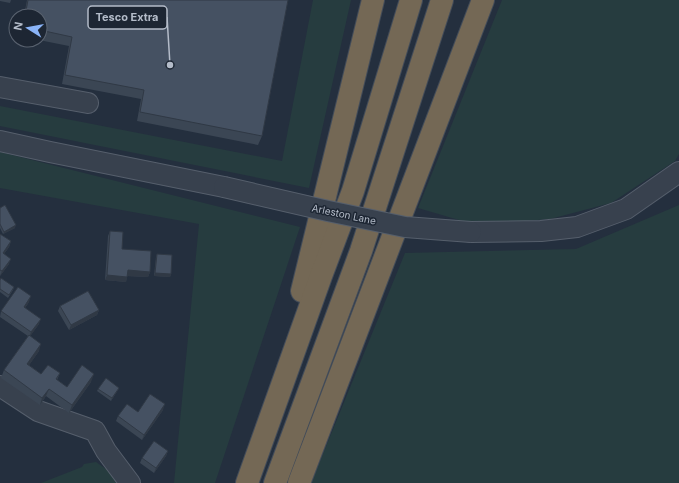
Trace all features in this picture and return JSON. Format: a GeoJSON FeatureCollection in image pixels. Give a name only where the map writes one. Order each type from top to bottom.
{"type":"FeatureCollection","features":[{"type":"Feature","properties":{"kind":"highway"},"geometry":{"type":"LineString","coordinates":[[250,476],[307,272],[373,0]]}},
{"type":"Feature","properties":{"kind":"highway"},"geometry":{"type":"LineString","coordinates":[[250,476],[321,276],[353,191],[411,0]]}},
{"type":"Feature","properties":{"kind":"highway"},"geometry":{"type":"LineString","coordinates":[[275,483],[361,251],[442,0]]}},
{"type":"Feature","properties":{"kind":"highway"},"geometry":{"type":"LineString","coordinates":[[299,483],[483,0]]}},
{"type":"Feature","properties":{"kind":"street"},"geometry":{"type":"LineString","coordinates":[[0,87],[88,103]]}},
{"type":"Feature","properties":{"kind":"street","name":"Arleston Lane"},"geometry":{"type":"LineString","coordinates":[[0,140],[57,154],[224,187],[328,212],[405,227],[471,232],[541,231],[577,227],[626,209],[679,172]]}},
{"type":"Feature","properties":{"kind":"street"},"geometry":{"type":"LineString","coordinates":[[0,386],[38,411],[95,431],[106,451],[130,483]]}},
{"type":"Feature","properties":{"kind":"green space"},"geometry":{"type":"Polygon","coordinates":[[[313,0],[351,0],[309,188],[0,126],[0,106],[282,161],[313,0]]]}},
{"type":"Feature","properties":{"kind":"green space"},"geometry":{"type":"Polygon","coordinates":[[[502,0],[679,0],[679,154],[675,161],[611,203],[550,219],[476,225],[418,208],[502,0]]]}},
{"type":"Feature","properties":{"kind":"green space"},"geometry":{"type":"Polygon","coordinates":[[[0,152],[300,227],[215,483],[174,483],[199,224],[0,188],[0,152]]]}},
{"type":"Feature","properties":{"kind":"green space"},"geometry":{"type":"Polygon","coordinates":[[[679,205],[679,483],[311,483],[405,253],[576,249],[679,205]]]}},
{"type":"Feature","properties":{"kind":"green space"},"geometry":{"type":"Polygon","coordinates":[[[96,462],[113,474],[118,483],[41,483],[82,467],[84,464],[96,462]]]}},
{"type":"Feature","properties":{"kind":"building"},"geometry":{"type":"Polygon","coordinates":[[[28,0],[288,0],[262,136],[140,112],[144,90],[65,75],[72,37],[48,32],[48,8],[26,8],[28,0]]]}},
{"type":"Feature","properties":{"kind":"building"},"geometry":{"type":"Polygon","coordinates":[[[5,205],[16,225],[4,232],[0,224],[0,208],[5,205]]]}},
{"type":"Feature","properties":{"kind":"building"},"geometry":{"type":"Polygon","coordinates":[[[110,231],[123,232],[122,249],[151,251],[150,272],[128,270],[127,277],[107,275],[110,231]]]}},
{"type":"Feature","properties":{"kind":"building"},"geometry":{"type":"Polygon","coordinates":[[[0,234],[11,241],[3,253],[11,259],[2,271],[0,270],[0,234]]]}},
{"type":"Feature","properties":{"kind":"building"},"geometry":{"type":"Polygon","coordinates":[[[157,254],[172,255],[171,274],[155,273],[157,254]]]}},
{"type":"Feature","properties":{"kind":"building"},"geometry":{"type":"Polygon","coordinates":[[[1,278],[14,287],[9,295],[0,289],[1,278]]]}},
{"type":"Feature","properties":{"kind":"building"},"geometry":{"type":"Polygon","coordinates":[[[18,287],[31,296],[24,307],[41,319],[31,332],[1,311],[18,287]]]}},
{"type":"Feature","properties":{"kind":"building"},"geometry":{"type":"Polygon","coordinates":[[[88,291],[99,310],[71,325],[60,306],[88,291]]]}},
{"type":"Feature","properties":{"kind":"building"},"geometry":{"type":"Polygon","coordinates":[[[29,335],[41,344],[27,364],[41,374],[48,365],[60,373],[56,379],[67,387],[82,365],[94,374],[72,405],[49,389],[42,398],[4,370],[29,335]]]}},
{"type":"Feature","properties":{"kind":"building"},"geometry":{"type":"Polygon","coordinates":[[[106,378],[119,388],[112,398],[98,389],[106,378]]]}},
{"type":"Feature","properties":{"kind":"building"},"geometry":{"type":"Polygon","coordinates":[[[150,394],[165,404],[144,435],[118,416],[127,404],[138,412],[150,394]]]}},
{"type":"Feature","properties":{"kind":"building"},"geometry":{"type":"Polygon","coordinates":[[[154,441],[168,451],[156,468],[142,458],[154,441]]]}},
{"type":"Feature","properties":{"kind":"place","name":"Tesco Extra"},"geometry":{"type":"Point","coordinates":[170,65]}}]}
